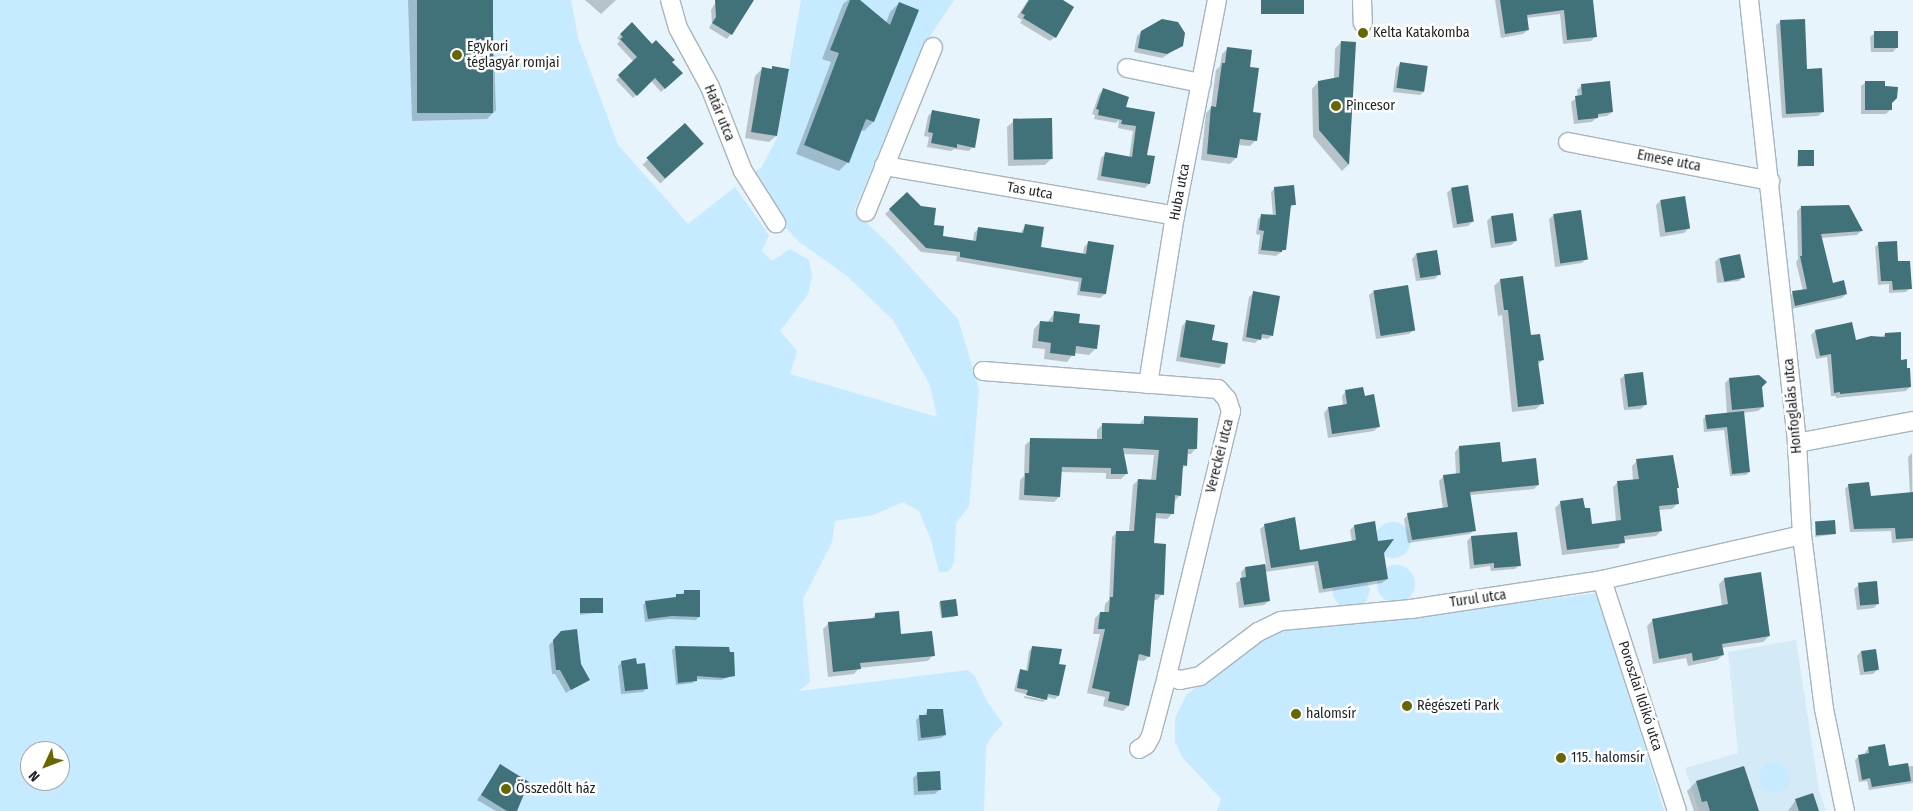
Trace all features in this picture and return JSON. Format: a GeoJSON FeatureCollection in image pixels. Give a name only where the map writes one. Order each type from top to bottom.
{"type":"FeatureCollection","features":[{"type":"Feature","properties":{"kind":"street","name":"Határ utca"},"geometry":{"type":"LineString","coordinates":[[670,0],[678,28],[710,87],[743,171],[776,223]]}},
{"type":"Feature","properties":{"kind":"street","name":"Huba utca"},"geometry":{"type":"LineString","coordinates":[[1148,384],[1175,216],[1217,0]]}},
{"type":"Feature","properties":{"kind":"street"},"geometry":{"type":"LineString","coordinates":[[1362,0],[1363,23]]}},
{"type":"Feature","properties":{"kind":"street","name":"Honfoglalás utca"},"geometry":{"type":"LineString","coordinates":[[1749,0],[1797,443],[1802,535],[1824,709],[1845,811]]}},
{"type":"Feature","properties":{"kind":"street"},"geometry":{"type":"LineString","coordinates":[[866,212],[934,47]]}},
{"type":"Feature","properties":{"kind":"street"},"geometry":{"type":"LineString","coordinates":[[1127,68],[1201,82]]}},
{"type":"Feature","properties":{"kind":"street","name":"Emese utca"},"geometry":{"type":"LineString","coordinates":[[1568,142],[1770,181]]}},
{"type":"Feature","properties":{"kind":"street","name":"Tas utca"},"geometry":{"type":"LineString","coordinates":[[884,166],[1175,216]]}},
{"type":"Feature","properties":{"kind":"street","name":"Vereckei utca"},"geometry":{"type":"LineString","coordinates":[[983,371],[1218,389],[1227,399],[1231,411],[1167,676],[1151,736],[1146,745],[1139,749]]}},
{"type":"Feature","properties":{"kind":"street"},"geometry":{"type":"LineString","coordinates":[[1797,443],[1913,421]]}},
{"type":"Feature","properties":{"kind":"street","name":"Turul utca"},"geometry":{"type":"LineString","coordinates":[[1167,676],[1180,680],[1200,676],[1258,632],[1281,621],[1411,609],[1602,580],[1802,535]]}},
{"type":"Feature","properties":{"kind":"street","name":"Poroszlai Ildikó utca"},"geometry":{"type":"LineString","coordinates":[[1602,580],[1677,811]]}},
{"type":"Feature","properties":{"kind":"shaded area"},"geometry":{"type":"Polygon","coordinates":[[[0,0],[571,0],[578,38],[618,145],[688,224],[735,187],[769,235],[762,251],[772,261],[790,249],[809,260],[812,275],[808,294],[780,331],[797,351],[790,374],[937,417],[930,385],[893,320],[847,276],[798,241],[773,214],[749,175],[761,168],[777,138],[801,0],[954,0],[926,42],[854,211],[890,245],[958,319],[979,389],[969,506],[956,523],[954,563],[948,572],[939,572],[931,540],[919,511],[903,502],[873,515],[835,521],[832,542],[803,599],[810,682],[799,691],[968,670],[974,675],[988,703],[1003,724],[994,733],[986,746],[984,811],[0,811],[0,0]]]}},
{"type":"Feature","properties":{"kind":"shaded area"},"geometry":{"type":"Polygon","coordinates":[[[1393,522],[1400,523],[1406,527],[1410,533],[1410,547],[1406,553],[1400,557],[1393,558],[1386,557],[1380,553],[1376,547],[1375,540],[1376,533],[1380,527],[1386,523],[1393,522]]]}},
{"type":"Feature","properties":{"kind":"shaded area"},"geometry":{"type":"Polygon","coordinates":[[[1396,565],[1409,571],[1415,584],[1409,597],[1396,603],[1383,597],[1377,584],[1383,571],[1396,565]]]}},
{"type":"Feature","properties":{"kind":"shaded area"},"geometry":{"type":"Polygon","coordinates":[[[1366,579],[1370,589],[1367,600],[1359,607],[1349,609],[1339,605],[1333,596],[1332,586],[1366,579]]]}},
{"type":"Feature","properties":{"kind":"shaded area","name":"Régészeti Park"},"geometry":{"type":"Polygon","coordinates":[[[1598,593],[1664,811],[1217,811],[1221,799],[1183,758],[1175,742],[1175,718],[1187,694],[1275,632],[1598,593]]]}},
{"type":"Feature","properties":{"kind":"shaded area"},"geometry":{"type":"Polygon","coordinates":[[[1796,640],[1819,790],[1826,811],[1699,811],[1685,768],[1738,753],[1728,652],[1796,640]]]}},
{"type":"Feature","properties":{"kind":"shaded area"},"geometry":{"type":"Polygon","coordinates":[[[1774,763],[1785,767],[1789,778],[1785,789],[1774,793],[1763,789],[1759,778],[1763,767],[1774,763]]]}},
{"type":"Feature","properties":{"kind":"building","name":"Egykori téglagyár romjai"},"geometry":{"type":"Polygon","coordinates":[[[417,0],[493,0],[493,113],[417,113],[417,0]]]}},
{"type":"Feature","properties":{"kind":"building"},"geometry":{"type":"Polygon","coordinates":[[[715,0],[754,0],[732,35],[712,23],[716,17],[715,0]]]}},
{"type":"Feature","properties":{"kind":"building"},"geometry":{"type":"Polygon","coordinates":[[[850,0],[860,0],[890,25],[899,2],[919,10],[874,122],[866,119],[849,163],[804,145],[839,53],[830,50],[850,0]]]}},
{"type":"Feature","properties":{"kind":"building"},"geometry":{"type":"Polygon","coordinates":[[[1029,0],[1063,0],[1074,7],[1056,38],[1023,18],[1025,15],[1021,13],[1029,0]]]}},
{"type":"Feature","properties":{"kind":"building"},"geometry":{"type":"Polygon","coordinates":[[[1261,0],[1304,0],[1304,14],[1261,14],[1261,0]]]}},
{"type":"Feature","properties":{"kind":"building"},"geometry":{"type":"Polygon","coordinates":[[[1500,0],[1593,0],[1597,37],[1567,40],[1564,10],[1527,15],[1529,30],[1505,34],[1500,0]]]}},
{"type":"Feature","properties":{"kind":"building"},"geometry":{"type":"Polygon","coordinates":[[[1162,19],[1178,22],[1185,33],[1183,46],[1167,54],[1138,48],[1141,31],[1162,19]]]}},
{"type":"Feature","properties":{"kind":"building"},"geometry":{"type":"Polygon","coordinates":[[[1805,19],[1807,69],[1822,68],[1824,112],[1786,114],[1780,20],[1805,19]]]}},
{"type":"Feature","properties":{"kind":"building"},"geometry":{"type":"Polygon","coordinates":[[[632,22],[652,44],[656,40],[675,60],[672,62],[683,73],[665,89],[655,78],[637,96],[618,75],[637,57],[620,39],[623,37],[620,34],[632,22]]]}},
{"type":"Feature","properties":{"kind":"building"},"geometry":{"type":"Polygon","coordinates":[[[1874,31],[1898,31],[1898,48],[1874,48],[1874,31]]]}},
{"type":"Feature","properties":{"kind":"building","name":"Pincesor"},"geometry":{"type":"Polygon","coordinates":[[[1341,41],[1356,42],[1349,165],[1319,130],[1318,81],[1339,77],[1341,41]]]}},
{"type":"Feature","properties":{"kind":"building"},"geometry":{"type":"Polygon","coordinates":[[[1227,47],[1252,50],[1250,67],[1259,68],[1253,112],[1261,113],[1257,141],[1240,139],[1237,158],[1207,154],[1211,106],[1216,107],[1222,63],[1225,63],[1227,47]]]}},
{"type":"Feature","properties":{"kind":"building"},"geometry":{"type":"Polygon","coordinates":[[[1400,62],[1428,66],[1424,92],[1396,88],[1400,62]]]}},
{"type":"Feature","properties":{"kind":"building"},"geometry":{"type":"Polygon","coordinates":[[[772,66],[789,69],[777,136],[751,132],[762,67],[772,69],[772,66]]]}},
{"type":"Feature","properties":{"kind":"building"},"geometry":{"type":"Polygon","coordinates":[[[1610,81],[1613,112],[1598,114],[1598,118],[1578,120],[1575,96],[1582,95],[1581,84],[1610,81]]]}},
{"type":"Feature","properties":{"kind":"building"},"geometry":{"type":"Polygon","coordinates":[[[1865,81],[1885,81],[1885,86],[1898,87],[1897,98],[1892,103],[1892,110],[1865,110],[1865,81]]]}},
{"type":"Feature","properties":{"kind":"building"},"geometry":{"type":"Polygon","coordinates":[[[1103,88],[1129,97],[1126,107],[1155,112],[1147,155],[1155,156],[1150,184],[1101,176],[1105,152],[1132,157],[1136,126],[1121,124],[1122,120],[1098,115],[1099,110],[1096,109],[1103,88]]]}},
{"type":"Feature","properties":{"kind":"building"},"geometry":{"type":"Polygon","coordinates":[[[932,110],[980,119],[975,148],[957,144],[957,148],[931,143],[933,133],[928,132],[932,110]]]}},
{"type":"Feature","properties":{"kind":"building"},"geometry":{"type":"Polygon","coordinates":[[[1052,118],[1053,159],[1014,160],[1013,119],[1052,118]]]}},
{"type":"Feature","properties":{"kind":"building"},"geometry":{"type":"Polygon","coordinates":[[[685,123],[704,144],[665,179],[646,158],[685,123]]]}},
{"type":"Feature","properties":{"kind":"building"},"geometry":{"type":"Polygon","coordinates":[[[1798,150],[1814,150],[1814,166],[1798,166],[1798,150]]]}},
{"type":"Feature","properties":{"kind":"building"},"geometry":{"type":"Polygon","coordinates":[[[1294,185],[1296,205],[1291,205],[1286,250],[1282,250],[1282,252],[1261,250],[1264,231],[1259,230],[1261,214],[1276,215],[1274,187],[1294,185]]]}},
{"type":"Feature","properties":{"kind":"building"},"geometry":{"type":"Polygon","coordinates":[[[1468,185],[1474,222],[1457,224],[1451,188],[1468,185]]]}},
{"type":"Feature","properties":{"kind":"building"},"geometry":{"type":"Polygon","coordinates":[[[907,192],[921,206],[936,208],[934,225],[944,226],[943,236],[976,241],[978,227],[1023,233],[1025,224],[1044,227],[1041,247],[1086,254],[1088,241],[1114,245],[1106,294],[1080,291],[1082,278],[960,257],[960,252],[926,248],[889,209],[907,192]]]}},
{"type":"Feature","properties":{"kind":"building"},"geometry":{"type":"Polygon","coordinates":[[[1685,196],[1690,229],[1665,233],[1660,200],[1685,196]]]}},
{"type":"Feature","properties":{"kind":"building"},"geometry":{"type":"Polygon","coordinates":[[[1849,205],[1863,231],[1821,234],[1833,283],[1844,280],[1847,294],[1795,306],[1792,291],[1807,289],[1800,256],[1802,256],[1801,206],[1849,205]]]}},
{"type":"Feature","properties":{"kind":"building"},"geometry":{"type":"Polygon","coordinates":[[[1581,210],[1588,260],[1560,263],[1553,214],[1581,210]]]}},
{"type":"Feature","properties":{"kind":"building"},"geometry":{"type":"Polygon","coordinates":[[[1513,213],[1517,241],[1495,244],[1491,216],[1513,213]]]}},
{"type":"Feature","properties":{"kind":"building"},"geometry":{"type":"Polygon","coordinates":[[[1897,241],[1898,261],[1910,261],[1912,289],[1893,290],[1892,281],[1881,281],[1878,242],[1897,241]]]}},
{"type":"Feature","properties":{"kind":"building"},"geometry":{"type":"Polygon","coordinates":[[[1437,250],[1441,275],[1420,278],[1416,253],[1437,250]]]}},
{"type":"Feature","properties":{"kind":"building"},"geometry":{"type":"Polygon","coordinates":[[[1740,254],[1745,277],[1724,282],[1719,258],[1740,254]]]}},
{"type":"Feature","properties":{"kind":"building"},"geometry":{"type":"Polygon","coordinates":[[[1523,276],[1531,335],[1540,334],[1544,360],[1538,361],[1544,404],[1518,407],[1508,310],[1504,310],[1500,279],[1523,276]]]}},
{"type":"Feature","properties":{"kind":"building"},"geometry":{"type":"Polygon","coordinates":[[[1408,285],[1415,330],[1381,336],[1373,290],[1408,285]]]}},
{"type":"Feature","properties":{"kind":"building"},"geometry":{"type":"Polygon","coordinates":[[[1253,291],[1280,296],[1273,336],[1262,334],[1261,340],[1246,337],[1253,291]]]}},
{"type":"Feature","properties":{"kind":"building"},"geometry":{"type":"Polygon","coordinates":[[[1054,311],[1080,314],[1079,323],[1100,325],[1097,349],[1076,346],[1075,356],[1050,353],[1051,343],[1038,341],[1040,321],[1053,322],[1054,311]]]}},
{"type":"Feature","properties":{"kind":"building"},"geometry":{"type":"Polygon","coordinates":[[[1186,320],[1215,325],[1212,340],[1228,343],[1225,364],[1180,357],[1186,320]]]}},
{"type":"Feature","properties":{"kind":"building"},"geometry":{"type":"Polygon","coordinates":[[[1852,322],[1856,340],[1871,336],[1885,337],[1885,333],[1901,332],[1901,360],[1907,359],[1907,368],[1910,368],[1911,387],[1834,393],[1831,354],[1820,356],[1815,330],[1852,322]]]}},
{"type":"Feature","properties":{"kind":"building"},"geometry":{"type":"Polygon","coordinates":[[[1643,372],[1647,405],[1628,407],[1624,374],[1643,372]]]}},
{"type":"Feature","properties":{"kind":"building"},"geometry":{"type":"Polygon","coordinates":[[[1759,375],[1767,382],[1762,387],[1764,407],[1732,410],[1729,378],[1759,375]]]}},
{"type":"Feature","properties":{"kind":"building"},"geometry":{"type":"Polygon","coordinates":[[[1363,387],[1365,396],[1374,394],[1380,427],[1332,434],[1328,407],[1347,404],[1345,390],[1363,387]]]}},
{"type":"Feature","properties":{"kind":"building"},"geometry":{"type":"Polygon","coordinates":[[[1744,411],[1750,472],[1732,474],[1727,427],[1707,429],[1705,415],[1744,411]]]}},
{"type":"Feature","properties":{"kind":"building"},"geometry":{"type":"Polygon","coordinates":[[[1144,416],[1198,418],[1197,449],[1188,449],[1187,466],[1183,465],[1181,496],[1175,495],[1174,514],[1156,513],[1154,543],[1166,544],[1164,595],[1155,594],[1150,657],[1139,654],[1129,706],[1108,701],[1110,692],[1092,688],[1105,629],[1098,629],[1100,612],[1109,612],[1110,597],[1113,597],[1116,531],[1134,531],[1138,479],[1156,480],[1159,450],[1123,448],[1128,474],[1111,474],[1111,468],[1062,467],[1060,497],[1024,495],[1025,473],[1029,473],[1030,438],[1102,439],[1102,423],[1144,424],[1144,416]]]}},
{"type":"Feature","properties":{"kind":"building"},"geometry":{"type":"Polygon","coordinates":[[[1500,442],[1502,462],[1536,458],[1539,485],[1470,492],[1476,531],[1412,540],[1407,513],[1448,507],[1443,475],[1460,473],[1459,446],[1500,442]]]}},
{"type":"Feature","properties":{"kind":"building"},"geometry":{"type":"Polygon","coordinates":[[[1673,455],[1679,488],[1677,488],[1679,504],[1659,506],[1662,531],[1624,536],[1625,543],[1567,550],[1560,501],[1583,498],[1585,508],[1590,508],[1592,524],[1621,520],[1617,481],[1639,479],[1636,459],[1673,455]]]}},
{"type":"Feature","properties":{"kind":"building"},"geometry":{"type":"Polygon","coordinates":[[[1869,482],[1871,496],[1913,492],[1913,538],[1896,539],[1895,528],[1854,529],[1848,484],[1869,482]]]}},
{"type":"Feature","properties":{"kind":"building"},"geometry":{"type":"Polygon","coordinates":[[[1295,517],[1300,550],[1356,540],[1354,525],[1375,521],[1378,541],[1394,539],[1384,553],[1388,579],[1323,589],[1318,561],[1271,568],[1264,524],[1295,517]]]}},
{"type":"Feature","properties":{"kind":"building"},"geometry":{"type":"Polygon","coordinates":[[[1835,520],[1836,534],[1816,535],[1815,521],[1835,520]]]}},
{"type":"Feature","properties":{"kind":"building"},"geometry":{"type":"Polygon","coordinates":[[[1517,532],[1521,566],[1494,568],[1494,563],[1474,565],[1471,536],[1517,532]]]}},
{"type":"Feature","properties":{"kind":"building"},"geometry":{"type":"Polygon","coordinates":[[[1265,564],[1270,601],[1244,605],[1240,578],[1246,577],[1245,567],[1265,564]]]}},
{"type":"Feature","properties":{"kind":"building"},"geometry":{"type":"Polygon","coordinates":[[[1761,572],[1770,636],[1722,644],[1724,655],[1693,661],[1692,653],[1659,659],[1652,619],[1728,604],[1724,578],[1761,572]]]}},
{"type":"Feature","properties":{"kind":"building"},"geometry":{"type":"Polygon","coordinates":[[[1877,581],[1879,604],[1860,606],[1858,583],[1877,581]]]}},
{"type":"Feature","properties":{"kind":"building"},"geometry":{"type":"Polygon","coordinates":[[[684,590],[700,590],[700,617],[672,616],[648,619],[645,601],[676,597],[676,594],[684,594],[684,590]]]}},
{"type":"Feature","properties":{"kind":"building"},"geometry":{"type":"Polygon","coordinates":[[[580,598],[603,598],[603,613],[580,613],[580,598]]]}},
{"type":"Feature","properties":{"kind":"building"},"geometry":{"type":"Polygon","coordinates":[[[956,599],[958,616],[942,618],[940,601],[956,599]]]}},
{"type":"Feature","properties":{"kind":"building"},"geometry":{"type":"Polygon","coordinates":[[[899,611],[901,634],[932,631],[935,656],[860,663],[861,669],[833,672],[828,622],[875,618],[875,613],[899,611]]]}},
{"type":"Feature","properties":{"kind":"building"},"geometry":{"type":"Polygon","coordinates":[[[577,629],[581,664],[590,680],[571,690],[560,670],[556,670],[553,640],[561,631],[577,629]]]}},
{"type":"Feature","properties":{"kind":"building"},"geometry":{"type":"Polygon","coordinates":[[[675,646],[729,647],[730,652],[734,652],[735,676],[724,678],[697,676],[697,681],[678,683],[675,646]]]}},
{"type":"Feature","properties":{"kind":"building"},"geometry":{"type":"Polygon","coordinates":[[[1032,646],[1062,649],[1059,664],[1066,665],[1059,696],[1048,694],[1047,700],[1026,695],[1028,690],[1017,688],[1020,669],[1028,671],[1032,646]]]}},
{"type":"Feature","properties":{"kind":"building"},"geometry":{"type":"Polygon","coordinates":[[[1876,649],[1879,670],[1864,672],[1861,651],[1876,649]]]}},
{"type":"Feature","properties":{"kind":"building"},"geometry":{"type":"Polygon","coordinates":[[[636,658],[637,664],[645,663],[648,689],[625,691],[621,661],[636,658]]]}},
{"type":"Feature","properties":{"kind":"building"},"geometry":{"type":"Polygon","coordinates":[[[927,709],[943,709],[946,735],[921,738],[919,715],[927,715],[927,709]]]}},
{"type":"Feature","properties":{"kind":"building"},"geometry":{"type":"Polygon","coordinates":[[[1885,744],[1889,766],[1908,763],[1911,781],[1872,787],[1870,778],[1862,780],[1858,755],[1869,753],[1868,747],[1885,744]]]}},
{"type":"Feature","properties":{"kind":"building","name":"Összedőlt ház"},"geometry":{"type":"Polygon","coordinates":[[[500,764],[529,782],[517,811],[507,811],[481,795],[500,764]]]}},
{"type":"Feature","properties":{"kind":"building"},"geometry":{"type":"Polygon","coordinates":[[[1744,766],[1759,811],[1710,811],[1707,801],[1702,802],[1696,781],[1744,766]]]}},
{"type":"Feature","properties":{"kind":"building"},"geometry":{"type":"Polygon","coordinates":[[[940,771],[941,790],[918,791],[917,772],[940,771]]]}},
{"type":"Feature","properties":{"kind":"building"},"geometry":{"type":"Polygon","coordinates":[[[1813,793],[1819,811],[1799,811],[1795,799],[1813,793]]]}},
{"type":"Feature","properties":{"kind":"place","name":"Kelta Katakomba"},"geometry":{"type":"Point","coordinates":[1363,33]}},
{"type":"Feature","properties":{"kind":"place","name":"Egykori téglagyár romjai"},"geometry":{"type":"Point","coordinates":[457,55]}},
{"type":"Feature","properties":{"kind":"place","name":"Pincesor"},"geometry":{"type":"Point","coordinates":[1336,106]}},
{"type":"Feature","properties":{"kind":"place","name":"Régészeti Park"},"geometry":{"type":"Point","coordinates":[1407,706]}},
{"type":"Feature","properties":{"kind":"place","name":"halomsír"},"geometry":{"type":"Point","coordinates":[1296,714]}},
{"type":"Feature","properties":{"kind":"place","name":"115. halomsír"},"geometry":{"type":"Point","coordinates":[1561,758]}},
{"type":"Feature","properties":{"kind":"place","name":"Összedőlt ház"},"geometry":{"type":"Point","coordinates":[506,789]}}]}
